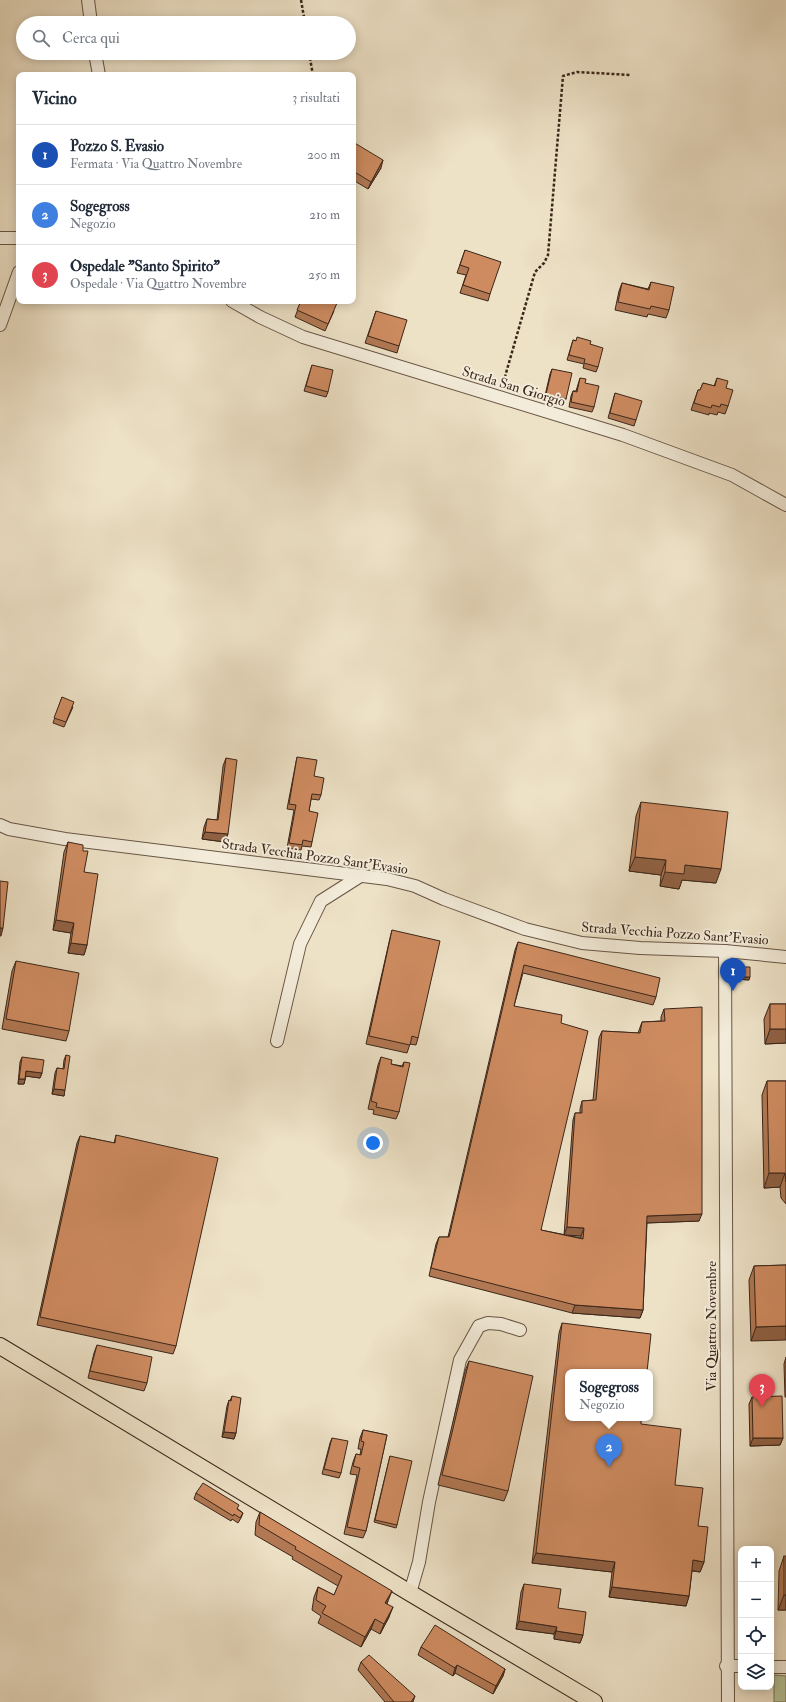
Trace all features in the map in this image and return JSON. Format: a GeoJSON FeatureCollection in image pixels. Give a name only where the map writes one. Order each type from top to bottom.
{"type":"FeatureCollection","features":[{"type":"Feature","properties":{"kind":"main road"},"geometry":{"type":"LineString","coordinates":[[0,1346],[410,1594],[594,1702]]}},
{"type":"Feature","properties":{"kind":"street"},"geometry":{"type":"LineString","coordinates":[[88,0],[90,16]]}},
{"type":"Feature","properties":{"kind":"street"},"geometry":{"type":"LineString","coordinates":[[96,60],[98,72]]}},
{"type":"Feature","properties":{"kind":"street"},"geometry":{"type":"LineString","coordinates":[[0,238],[16,238]]}},
{"type":"Feature","properties":{"kind":"street"},"geometry":{"type":"LineString","coordinates":[[0,325],[16,280]]}},
{"type":"Feature","properties":{"kind":"street","name":"Strada San Giorgio"},"geometry":{"type":"LineString","coordinates":[[237,304],[260,317],[303,337],[623,435],[732,475],[786,505]]}},
{"type":"Feature","properties":{"kind":"street","name":"Strada Vecchia Pozzo Sant'Evasio"},"geometry":{"type":"LineString","coordinates":[[0,825],[65,839],[387,879],[415,886],[444,899],[525,929],[582,943],[640,948],[725,950],[786,957]]}},
{"type":"Feature","properties":{"kind":"street"},"geometry":{"type":"LineString","coordinates":[[277,1041],[300,944],[321,901],[362,875]]}},
{"type":"Feature","properties":{"kind":"street","name":"Via Quattro Novembre"},"geometry":{"type":"LineString","coordinates":[[725,950],[726,1666],[728,1702]]}},
{"type":"Feature","properties":{"kind":"street"},"geometry":{"type":"LineString","coordinates":[[410,1594],[419,1562],[429,1502],[460,1360],[479,1326],[488,1323],[501,1324],[520,1330]]}},
{"type":"Feature","properties":{"kind":"street"},"geometry":{"type":"LineString","coordinates":[[726,1666],[738,1666]]}},
{"type":"Feature","properties":{"kind":"street"},"geometry":{"type":"LineString","coordinates":[[774,1667],[786,1667]]}},
{"type":"Feature","properties":{"kind":"path"},"geometry":{"type":"LineString","coordinates":[[301,0],[304,16]]}},
{"type":"Feature","properties":{"kind":"path"},"geometry":{"type":"LineString","coordinates":[[310,60],[312,72]]}},
{"type":"Feature","properties":{"kind":"path"},"geometry":{"type":"LineString","coordinates":[[499,397],[535,272],[544,263],[548,254],[563,76],[576,72],[631,75]]}},
{"type":"Feature","properties":{"kind":"green space"},"geometry":{"type":"Polygon","coordinates":[[[774,1675],[786,1676],[786,1702],[774,1702],[774,1675]]]}},
{"type":"Feature","properties":{"kind":"building"},"geometry":{"type":"Polygon","coordinates":[[[356,144],[383,160],[371,182],[356,173],[356,144]]]}},
{"type":"Feature","properties":{"kind":"building"},"geometry":{"type":"Polygon","coordinates":[[[465,250],[501,262],[490,294],[463,285],[469,268],[460,265],[465,250]]]}},
{"type":"Feature","properties":{"kind":"building"},"geometry":{"type":"Polygon","coordinates":[[[651,282],[674,287],[669,310],[651,306],[650,309],[618,302],[622,283],[649,290],[651,282]]]}},
{"type":"Feature","properties":{"kind":"building"},"geometry":{"type":"Polygon","coordinates":[[[300,304],[337,304],[328,324],[297,310],[300,304]]]}},
{"type":"Feature","properties":{"kind":"building"},"geometry":{"type":"Polygon","coordinates":[[[376,311],[407,320],[399,346],[368,336],[376,311]]]}},
{"type":"Feature","properties":{"kind":"building"},"geometry":{"type":"Polygon","coordinates":[[[577,337],[591,341],[590,344],[603,348],[598,367],[584,363],[585,359],[569,355],[573,340],[576,341],[577,337]]]}},
{"type":"Feature","properties":{"kind":"building"},"geometry":{"type":"Polygon","coordinates":[[[312,365],[333,370],[328,392],[306,386],[312,365]]]}},
{"type":"Feature","properties":{"kind":"building"},"geometry":{"type":"Polygon","coordinates":[[[552,369],[572,373],[566,399],[546,394],[552,369]]]}},
{"type":"Feature","properties":{"kind":"building"},"geometry":{"type":"Polygon","coordinates":[[[580,378],[586,379],[585,383],[599,386],[594,407],[571,402],[573,391],[577,392],[580,378]]]}},
{"type":"Feature","properties":{"kind":"building"},"geometry":{"type":"Polygon","coordinates":[[[717,378],[728,381],[726,388],[733,390],[728,406],[721,404],[720,407],[712,405],[711,408],[694,403],[698,390],[700,390],[703,383],[715,386],[717,378]]]}},
{"type":"Feature","properties":{"kind":"building"},"geometry":{"type":"Polygon","coordinates":[[[615,393],[642,401],[636,420],[610,413],[615,393]]]}},
{"type":"Feature","properties":{"kind":"building"},"geometry":{"type":"Polygon","coordinates":[[[62,697],[74,702],[66,722],[54,718],[62,697]]]}},
{"type":"Feature","properties":{"kind":"building"},"geometry":{"type":"Polygon","coordinates":[[[297,757],[317,760],[314,776],[324,778],[321,795],[312,794],[309,811],[318,813],[312,842],[303,840],[302,845],[289,843],[296,805],[289,804],[297,757]]]}},
{"type":"Feature","properties":{"kind":"building"},"geometry":{"type":"Polygon","coordinates":[[[226,758],[237,760],[228,834],[205,832],[207,819],[218,820],[226,758]]]}},
{"type":"Feature","properties":{"kind":"building"},"geometry":{"type":"Polygon","coordinates":[[[641,802],[728,812],[721,869],[685,865],[684,874],[665,872],[666,860],[635,857],[641,802]]]}},
{"type":"Feature","properties":{"kind":"building"},"geometry":{"type":"Polygon","coordinates":[[[68,842],[83,845],[83,851],[88,851],[84,872],[98,874],[87,945],[71,943],[74,923],[56,920],[68,842]]]}},
{"type":"Feature","properties":{"kind":"building"},"geometry":{"type":"Polygon","coordinates":[[[0,881],[8,882],[3,928],[0,928],[0,881]]]}},
{"type":"Feature","properties":{"kind":"building"},"geometry":{"type":"Polygon","coordinates":[[[392,930],[440,941],[418,1038],[412,1036],[410,1045],[369,1036],[392,930]]]}},
{"type":"Feature","properties":{"kind":"building"},"geometry":{"type":"Polygon","coordinates":[[[518,942],[660,978],[656,997],[524,965],[514,1006],[562,1015],[561,1023],[588,1031],[541,1230],[583,1239],[584,1228],[567,1227],[575,1113],[582,1113],[582,1101],[596,1100],[602,1031],[640,1033],[642,1022],[665,1021],[664,1009],[702,1007],[702,1214],[647,1216],[643,1310],[575,1305],[431,1268],[439,1237],[449,1237],[518,942]]]}},
{"type":"Feature","properties":{"kind":"building"},"geometry":{"type":"Polygon","coordinates":[[[16,961],[79,973],[69,1031],[6,1019],[16,961]]]}},
{"type":"Feature","properties":{"kind":"building"},"geometry":{"type":"Polygon","coordinates":[[[739,967],[750,967],[750,977],[738,977],[739,967]]]}},
{"type":"Feature","properties":{"kind":"building"},"geometry":{"type":"Polygon","coordinates":[[[770,1004],[786,1004],[786,1029],[770,1029],[770,1004]]]}},
{"type":"Feature","properties":{"kind":"building"},"geometry":{"type":"Polygon","coordinates":[[[66,1055],[70,1056],[65,1090],[54,1089],[57,1068],[64,1069],[66,1055]]]}},
{"type":"Feature","properties":{"kind":"building"},"geometry":{"type":"Polygon","coordinates":[[[22,1057],[44,1060],[42,1073],[26,1071],[25,1079],[19,1079],[22,1057]]]}},
{"type":"Feature","properties":{"kind":"building"},"geometry":{"type":"Polygon","coordinates":[[[381,1057],[392,1060],[391,1064],[403,1067],[404,1062],[410,1063],[399,1112],[376,1107],[377,1103],[371,1101],[381,1057]]]}},
{"type":"Feature","properties":{"kind":"building"},"geometry":{"type":"Polygon","coordinates":[[[767,1081],[786,1081],[786,1182],[785,1173],[769,1173],[767,1081]]]}},
{"type":"Feature","properties":{"kind":"building"},"geometry":{"type":"Polygon","coordinates":[[[116,1135],[218,1158],[176,1346],[40,1317],[80,1136],[115,1143],[116,1135]]]}},
{"type":"Feature","properties":{"kind":"building"},"geometry":{"type":"Polygon","coordinates":[[[786,1265],[786,1326],[756,1327],[754,1266],[786,1265]]]}},
{"type":"Feature","properties":{"kind":"building"},"geometry":{"type":"Polygon","coordinates":[[[562,1323],[651,1334],[647,1369],[565,1369],[565,1421],[641,1421],[641,1424],[681,1429],[675,1485],[703,1488],[698,1526],[708,1527],[704,1562],[693,1560],[689,1596],[612,1587],[615,1562],[536,1553],[562,1323]]]}},
{"type":"Feature","properties":{"kind":"building"},"geometry":{"type":"Polygon","coordinates":[[[97,1345],[152,1357],[147,1383],[90,1371],[97,1345]]]}},
{"type":"Feature","properties":{"kind":"building"},"geometry":{"type":"Polygon","coordinates":[[[469,1361],[533,1376],[508,1491],[442,1475],[469,1361]]]}},
{"type":"Feature","properties":{"kind":"building"},"geometry":{"type":"Polygon","coordinates":[[[232,1396],[241,1398],[236,1433],[224,1432],[229,1400],[231,1401],[232,1396]]]}},
{"type":"Feature","properties":{"kind":"building"},"geometry":{"type":"Polygon","coordinates":[[[782,1396],[783,1438],[753,1438],[752,1397],[782,1396]]]}},
{"type":"Feature","properties":{"kind":"building"},"geometry":{"type":"Polygon","coordinates":[[[363,1430],[387,1435],[366,1531],[347,1527],[360,1468],[353,1466],[356,1454],[361,1455],[364,1442],[361,1441],[363,1430]]]}},
{"type":"Feature","properties":{"kind":"building"},"geometry":{"type":"Polygon","coordinates":[[[332,1438],[348,1441],[341,1473],[324,1469],[332,1438]]]}},
{"type":"Feature","properties":{"kind":"building"},"geometry":{"type":"Polygon","coordinates":[[[390,1456],[412,1461],[397,1525],[375,1520],[390,1456]]]}},
{"type":"Feature","properties":{"kind":"building"},"geometry":{"type":"Polygon","coordinates":[[[203,1483],[239,1505],[237,1509],[243,1513],[240,1518],[234,1514],[233,1516],[196,1493],[203,1483]]]}},
{"type":"Feature","properties":{"kind":"building"},"geometry":{"type":"Polygon","coordinates":[[[260,1512],[392,1591],[385,1603],[393,1607],[384,1624],[375,1619],[365,1637],[322,1613],[326,1606],[316,1600],[318,1587],[334,1595],[342,1576],[295,1549],[296,1547],[259,1525],[260,1512]]]}},
{"type":"Feature","properties":{"kind":"building"},"geometry":{"type":"Polygon","coordinates":[[[784,1556],[786,1556],[786,1595],[784,1595],[784,1556]]]}},
{"type":"Feature","properties":{"kind":"building"},"geometry":{"type":"Polygon","coordinates":[[[524,1584],[561,1589],[558,1608],[586,1612],[583,1635],[556,1631],[557,1627],[519,1621],[524,1584]]]}},
{"type":"Feature","properties":{"kind":"building"},"geometry":{"type":"Polygon","coordinates":[[[435,1625],[505,1669],[496,1686],[457,1665],[455,1668],[421,1647],[435,1625]]]}},
{"type":"Feature","properties":{"kind":"building"},"geometry":{"type":"Polygon","coordinates":[[[369,1655],[415,1696],[411,1702],[394,1702],[361,1662],[369,1655]]]}},
{"type":"Feature","properties":{"kind":"place","name":"Pozzo S. Evasio"},"geometry":{"type":"Point","coordinates":[733,991]}},
{"type":"Feature","properties":{"kind":"place","name":"Ospedale \"Santo Spirito\""},"geometry":{"type":"Point","coordinates":[762,1407]}},
{"type":"Feature","properties":{"kind":"place","name":"Sogegross"},"geometry":{"type":"Point","coordinates":[609,1467]}}]}
